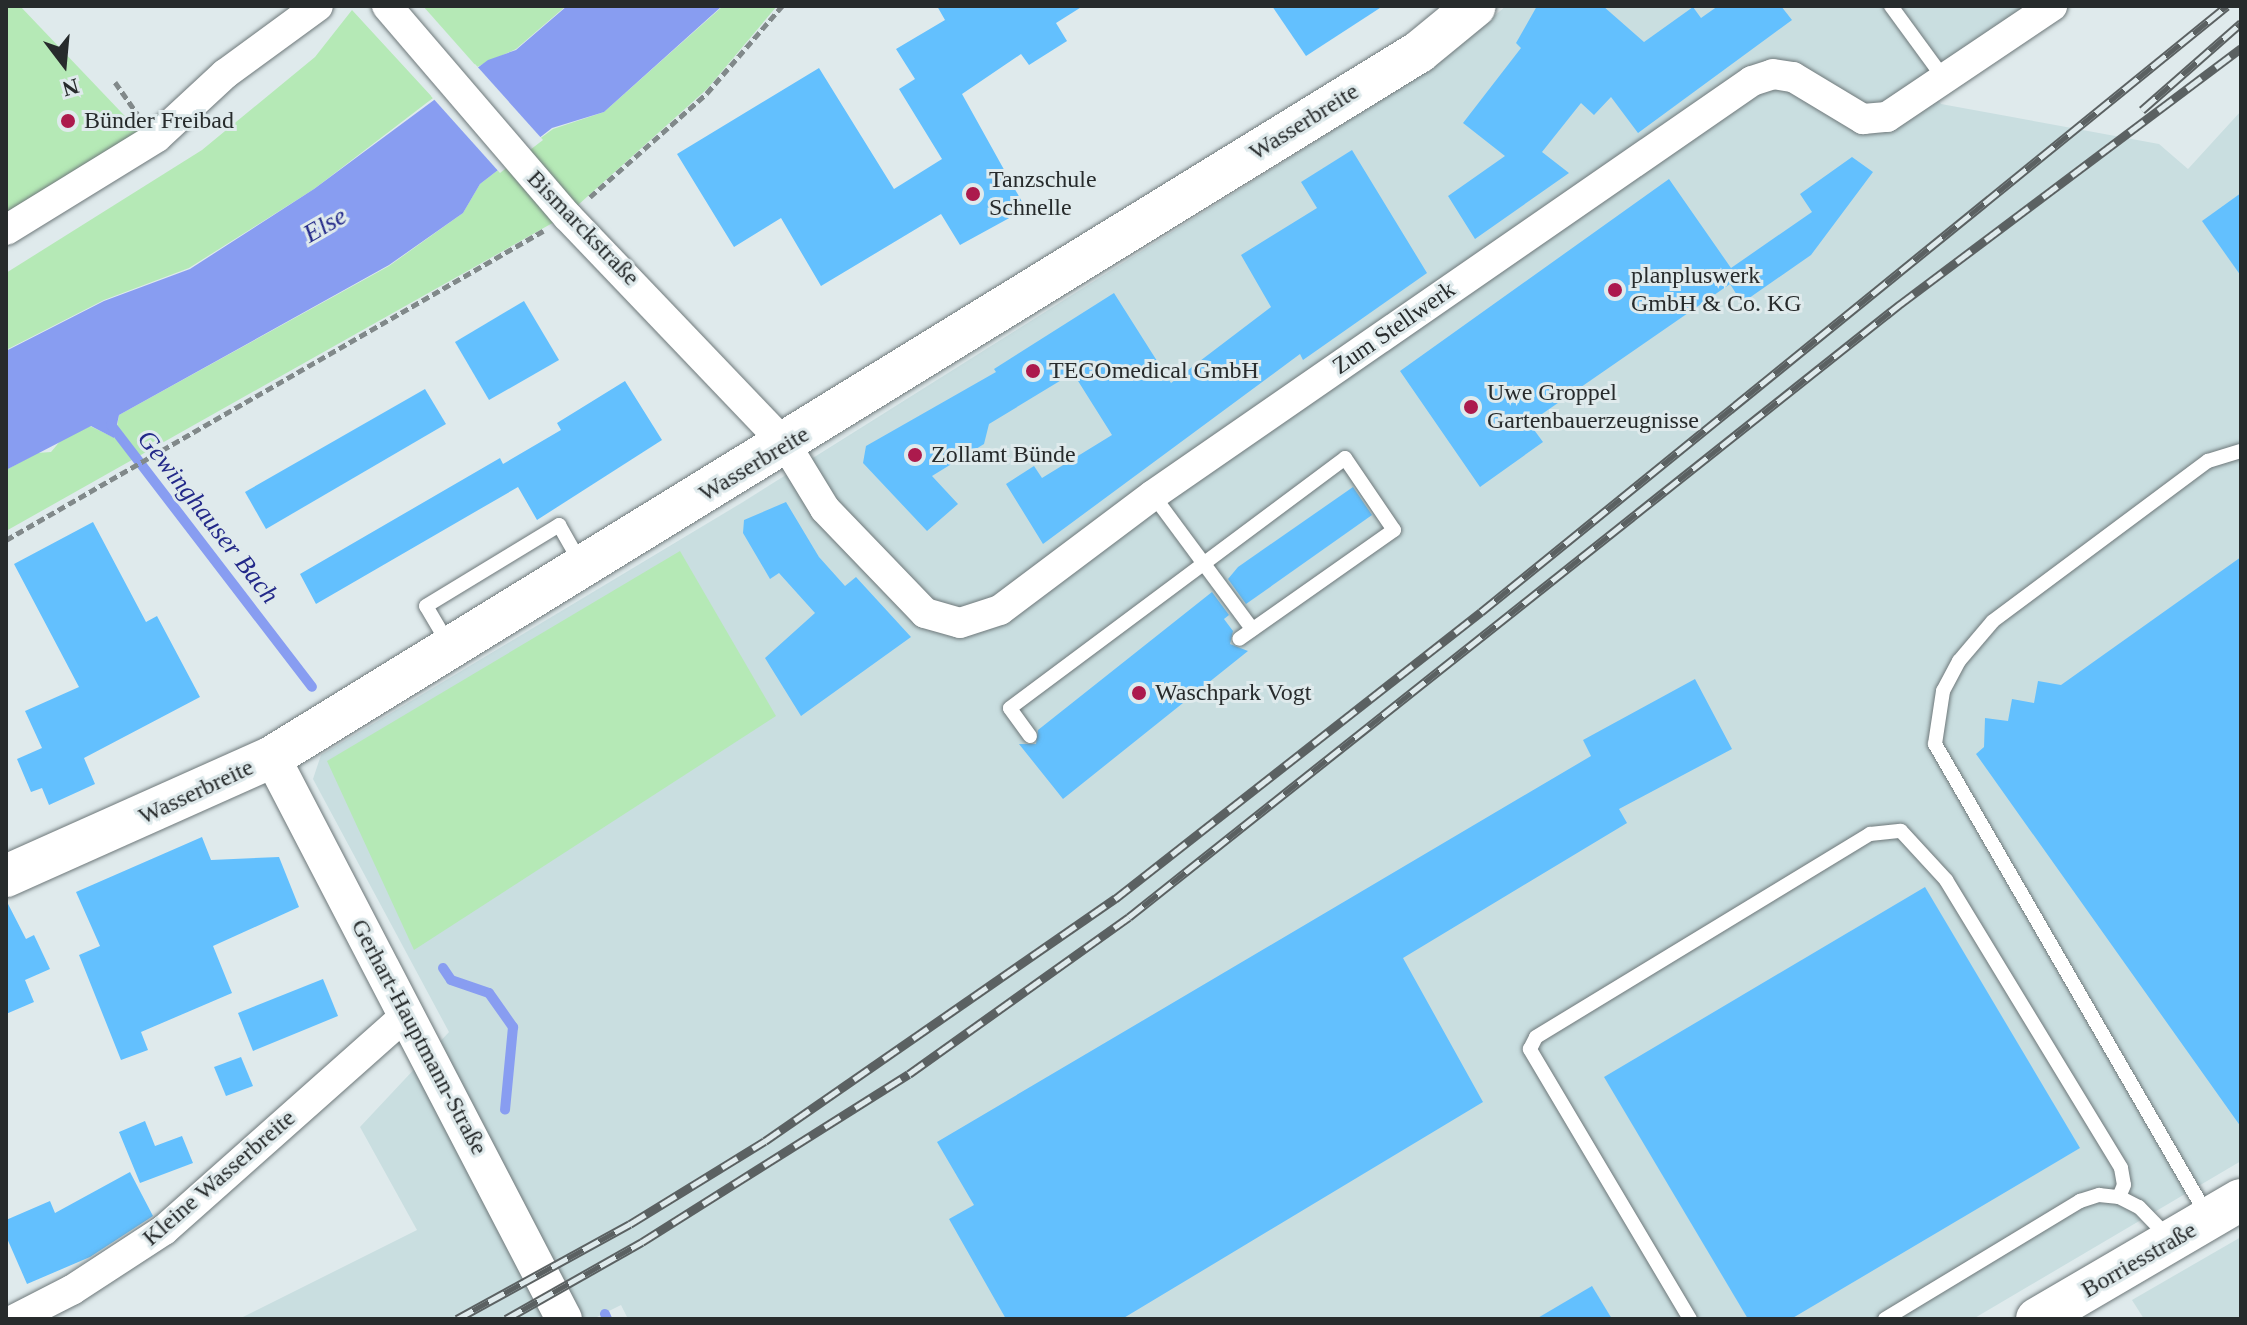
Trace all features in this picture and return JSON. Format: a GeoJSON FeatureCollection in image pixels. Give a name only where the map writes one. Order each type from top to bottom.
{"type":"FeatureCollection","features":[{"type":"Feature","properties":{"kind":"main road","name":"Wasserbreite"},"geometry":{"type":"LineString","coordinates":[[6,876],[272,757],[786,445],[1419,52],[1475,6]]}},
{"type":"Feature","properties":{"kind":"main road","name":"Borriesstraße"},"geometry":{"type":"LineString","coordinates":[[2037,1319],[2225,1209]]}},
{"type":"Feature","properties":{"kind":"street"},"geometry":{"type":"LineString","coordinates":[[6,230],[157,137],[225,74],[318,6]]}},
{"type":"Feature","properties":{"kind":"street","name":"Zum Stellwerk"},"geometry":{"type":"LineString","coordinates":[[786,445],[825,509],[925,613],[960,623],[1000,610],[1153,495],[1752,81],[1773,74],[1793,77],[1863,119],[1887,117],[2052,6]]}},
{"type":"Feature","properties":{"kind":"street","name":"Bismarckstraße"},"geometry":{"type":"LineString","coordinates":[[394,13],[559,207],[786,445]]}},
{"type":"Feature","properties":{"kind":"street","name":"Gerhart-Hauptmann-Straße"},"geometry":{"type":"LineString","coordinates":[[272,757],[564,1319]]}},
{"type":"Feature","properties":{"kind":"street","name":"Kleine Wasserbreite"},"geometry":{"type":"LineString","coordinates":[[15,1319],[164,1230],[407,1014]]}},
{"type":"Feature","properties":{"kind":"lane"},"geometry":{"type":"LineString","coordinates":[[1891,6],[1945,80]]}},
{"type":"Feature","properties":{"kind":"lane"},"geometry":{"type":"LineString","coordinates":[[2225,1209],[1935,744],[1943,691],[1959,661],[1993,621],[2208,461],[2241,451]]}},
{"type":"Feature","properties":{"kind":"lane"},"geometry":{"type":"LineString","coordinates":[[1030,736],[1010,708],[1201,561],[1345,458],[1394,530],[1239,639]]}},
{"type":"Feature","properties":{"kind":"lane"},"geometry":{"type":"LineString","coordinates":[[1153,495],[1252,629]]}},
{"type":"Feature","properties":{"kind":"lane"},"geometry":{"type":"LineString","coordinates":[[1690,1319],[1530,1049],[1536,1037],[1870,834],[1901,831],[1946,880],[2121,1168],[2124,1185],[2119,1197]]}},
{"type":"Feature","properties":{"kind":"lane"},"geometry":{"type":"LineString","coordinates":[[1885,1319],[2080,1201],[2119,1197],[2139,1207],[2172,1241]]}},
{"type":"Feature","properties":{"kind":"path"},"geometry":{"type":"LineString","coordinates":[[6,540],[165,451],[559,207],[707,93],[782,6]]}},
{"type":"Feature","properties":{"kind":"path"},"geometry":{"type":"LineString","coordinates":[[115,82],[157,137]]}},
{"type":"Feature","properties":{"kind":"shaded area"},"geometry":{"type":"Polygon","coordinates":[[[1506,6],[2030,6],[1923,79],[1941,104],[2159,144],[2188,169],[2241,111],[2241,1161],[1973,1319],[628,1319],[621,1305],[593,1319],[239,1319],[417,1230],[360,1127],[449,1032],[313,779],[321,755],[743,502],[1431,69],[1506,6]]]}},
{"type":"Feature","properties":{"kind":"shaded area"},"geometry":{"type":"Polygon","coordinates":[[[2241,1237],[2241,1319],[2144,1319],[2132,1300],[2241,1237]]]}},
{"type":"Feature","properties":{"kind":"green space","name":"Bünder Freibad"},"geometry":{"type":"Polygon","coordinates":[[[6,6],[20,6],[141,133],[6,216],[6,6]]]}},
{"type":"Feature","properties":{"kind":"green space"},"geometry":{"type":"Polygon","coordinates":[[[423,6],[566,6],[516,49],[477,67],[423,6]]]}},
{"type":"Feature","properties":{"kind":"green space"},"geometry":{"type":"Polygon","coordinates":[[[723,6],[777,6],[707,89],[568,214],[516,156],[553,129],[604,112],[723,6]]]}},
{"type":"Feature","properties":{"kind":"green space"},"geometry":{"type":"Polygon","coordinates":[[[352,10],[433,98],[314,189],[189,268],[104,300],[6,350],[6,273],[202,150],[315,57],[352,10]]]}},
{"type":"Feature","properties":{"kind":"green space"},"geometry":{"type":"Polygon","coordinates":[[[515,157],[565,216],[6,531],[6,470],[37,453],[51,452],[61,440],[90,426],[115,438],[119,415],[389,266],[463,213],[480,184],[515,157]]]}},
{"type":"Feature","properties":{"kind":"green space"},"geometry":{"type":"Polygon","coordinates":[[[680,551],[776,716],[414,950],[327,761],[680,551]]]}},
{"type":"Feature","properties":{"kind":"water","name":"Else"},"geometry":{"type":"Polygon","coordinates":[[[567,6],[722,6],[604,112],[552,128],[480,184],[463,213],[389,265],[119,415],[114,438],[91,426],[6,470],[6,351],[104,301],[190,269],[314,189],[488,60],[516,50],[567,6]]]}},
{"type":"Feature","properties":{"kind":"pier"},"geometry":{"type":"Polygon","coordinates":[[[475,64],[543,140],[500,173],[431,96],[475,64]]]}},
{"type":"Feature","properties":{"kind":"building"},"geometry":{"type":"Polygon","coordinates":[[[937,6],[1083,6],[1056,23],[1067,41],[1029,65],[1021,54],[962,94],[1026,209],[960,245],[941,214],[821,286],[781,218],[734,247],[677,154],[819,68],[894,189],[942,159],[899,89],[915,79],[896,49],[945,20],[937,6]]]}},
{"type":"Feature","properties":{"kind":"building"},"geometry":{"type":"Polygon","coordinates":[[[1272,6],[1383,6],[1306,56],[1272,6]]]}},
{"type":"Feature","properties":{"kind":"building"},"geometry":{"type":"Polygon","coordinates":[[[1537,6],[1603,6],[1644,42],[1693,7],[1701,18],[1718,6],[1781,6],[1792,20],[1638,133],[1611,97],[1594,115],[1581,103],[1542,152],[1569,173],[1475,239],[1448,196],[1505,156],[1463,123],[1521,48],[1516,43],[1537,6]]]}},
{"type":"Feature","properties":{"kind":"building"},"geometry":{"type":"Polygon","coordinates":[[[1352,150],[1427,273],[1303,360],[1300,354],[1043,544],[1006,484],[1034,466],[1042,478],[1112,435],[1073,373],[989,424],[984,444],[932,476],[958,504],[927,531],[863,463],[866,446],[996,372],[994,369],[1114,293],[1171,383],[1271,307],[1241,255],[1317,208],[1301,182],[1352,150]]]}},
{"type":"Feature","properties":{"kind":"building"},"geometry":{"type":"Polygon","coordinates":[[[1852,157],[1873,172],[1811,255],[1742,303],[1730,284],[1529,423],[1543,442],[1480,487],[1400,371],[1669,179],[1731,268],[1812,212],[1800,194],[1852,157]]]}},
{"type":"Feature","properties":{"kind":"building"},"geometry":{"type":"Polygon","coordinates":[[[2241,193],[2241,276],[2202,221],[2241,193]]]}},
{"type":"Feature","properties":{"kind":"building"},"geometry":{"type":"Polygon","coordinates":[[[524,301],[559,360],[489,400],[455,342],[524,301]]]}},
{"type":"Feature","properties":{"kind":"building"},"geometry":{"type":"Polygon","coordinates":[[[625,381],[662,440],[537,520],[518,487],[316,604],[300,574],[500,458],[503,464],[561,430],[557,423],[625,381]]]}},
{"type":"Feature","properties":{"kind":"building"},"geometry":{"type":"Polygon","coordinates":[[[425,389],[446,424],[266,529],[245,492],[425,389]]]}},
{"type":"Feature","properties":{"kind":"building"},"geometry":{"type":"Polygon","coordinates":[[[1353,487],[1372,515],[1246,604],[1228,579],[1238,567],[1353,487]]]}},
{"type":"Feature","properties":{"kind":"building"},"geometry":{"type":"Polygon","coordinates":[[[786,502],[819,557],[845,586],[856,577],[911,637],[801,716],[765,658],[815,613],[779,573],[770,579],[743,533],[744,520],[786,502]]]}},
{"type":"Feature","properties":{"kind":"building"},"geometry":{"type":"Polygon","coordinates":[[[93,522],[146,622],[157,616],[200,697],[84,758],[95,784],[49,805],[42,788],[31,792],[17,759],[42,748],[25,711],[79,687],[14,564],[93,522]]]}},
{"type":"Feature","properties":{"kind":"building"},"geometry":{"type":"Polygon","coordinates":[[[2241,557],[2241,1127],[1976,754],[1984,747],[1985,718],[2008,721],[2012,699],[2034,703],[2038,681],[2061,685],[2241,557]]]}},
{"type":"Feature","properties":{"kind":"building","name":"Waschpark Vogt"},"geometry":{"type":"Polygon","coordinates":[[[1212,592],[1229,615],[1224,619],[1233,631],[1230,644],[1248,651],[1063,799],[1019,744],[1036,744],[1038,730],[1212,592]]]}},
{"type":"Feature","properties":{"kind":"building"},"geometry":{"type":"Polygon","coordinates":[[[1695,679],[1732,749],[1619,809],[1627,823],[1403,958],[1483,1102],[1122,1319],[1006,1319],[949,1219],[974,1205],[937,1142],[1591,756],[1583,740],[1695,679]]]}},
{"type":"Feature","properties":{"kind":"building"},"geometry":{"type":"Polygon","coordinates":[[[202,837],[211,860],[279,857],[299,907],[213,946],[232,993],[141,1032],[148,1050],[121,1060],[79,955],[100,946],[76,892],[202,837]]]}},
{"type":"Feature","properties":{"kind":"building"},"geometry":{"type":"Polygon","coordinates":[[[1925,887],[2080,1148],[1791,1319],[1748,1319],[1604,1077],[1925,887]]]}},
{"type":"Feature","properties":{"kind":"building"},"geometry":{"type":"Polygon","coordinates":[[[6,900],[26,939],[34,935],[50,969],[25,980],[34,1002],[6,1014],[6,900]]]}},
{"type":"Feature","properties":{"kind":"building"},"geometry":{"type":"Polygon","coordinates":[[[323,979],[338,1016],[253,1051],[238,1013],[323,979]]]}},
{"type":"Feature","properties":{"kind":"building"},"geometry":{"type":"Polygon","coordinates":[[[241,1057],[253,1086],[226,1096],[214,1067],[241,1057]]]}},
{"type":"Feature","properties":{"kind":"building"},"geometry":{"type":"Polygon","coordinates":[[[145,1121],[155,1146],[182,1136],[193,1163],[140,1183],[119,1132],[145,1121]]]}},
{"type":"Feature","properties":{"kind":"building"},"geometry":{"type":"Polygon","coordinates":[[[130,1172],[153,1216],[90,1257],[27,1284],[6,1236],[6,1220],[50,1201],[55,1213],[130,1172]]]}},
{"type":"Feature","properties":{"kind":"building"},"geometry":{"type":"Polygon","coordinates":[[[1592,1286],[1612,1319],[1536,1319],[1592,1286]]]}},
{"type":"Feature","properties":{"kind":"waterway","name":"Gewinghauser Bach"},"geometry":{"type":"LineString","coordinates":[[111,425],[312,687]]}},
{"type":"Feature","properties":{"kind":"waterway","name":"Gewinghauser Bach"},"geometry":{"type":"LineString","coordinates":[[443,968],[451,980],[489,993],[513,1027],[505,1110]]}},
{"type":"Feature","properties":{"kind":"waterway","name":"Gewinghauser Bach"},"geometry":{"type":"LineString","coordinates":[[605,1314],[607,1319]]}},
{"type":"Feature","properties":{"kind":"railway"},"geometry":{"type":"LineString","coordinates":[[457,1319],[630,1224],[765,1141],[1115,899],[1481,612],[2227,6]]}},
{"type":"Feature","properties":{"kind":"railway"},"geometry":{"type":"LineString","coordinates":[[2142,110],[2241,23]]}},
{"type":"Feature","properties":{"kind":"railway"},"geometry":{"type":"LineString","coordinates":[[506,1319],[642,1242],[909,1074],[1129,917],[1899,305],[2241,48]]}},
{"type":"Feature","properties":{"kind":"place","name":"Bünder Freibad"},"geometry":{"type":"Point","coordinates":[68,121]}},
{"type":"Feature","properties":{"kind":"place","name":"Tanzschule Schnelle"},"geometry":{"type":"Point","coordinates":[973,194]}},
{"type":"Feature","properties":{"kind":"place","name":"planpluswerk GmbH & Co. KG"},"geometry":{"type":"Point","coordinates":[1615,290]}},
{"type":"Feature","properties":{"kind":"place","name":"TECOmedical GmbH"},"geometry":{"type":"Point","coordinates":[1033,371]}},
{"type":"Feature","properties":{"kind":"place","name":"Uwe Groppel Gartenbauerzeugnisse"},"geometry":{"type":"Point","coordinates":[1471,407]}},
{"type":"Feature","properties":{"kind":"place","name":"Zollamt Bünde"},"geometry":{"type":"Point","coordinates":[915,455]}},
{"type":"Feature","properties":{"kind":"place","name":"Waschpark Vogt"},"geometry":{"type":"Point","coordinates":[1139,693]}}]}
